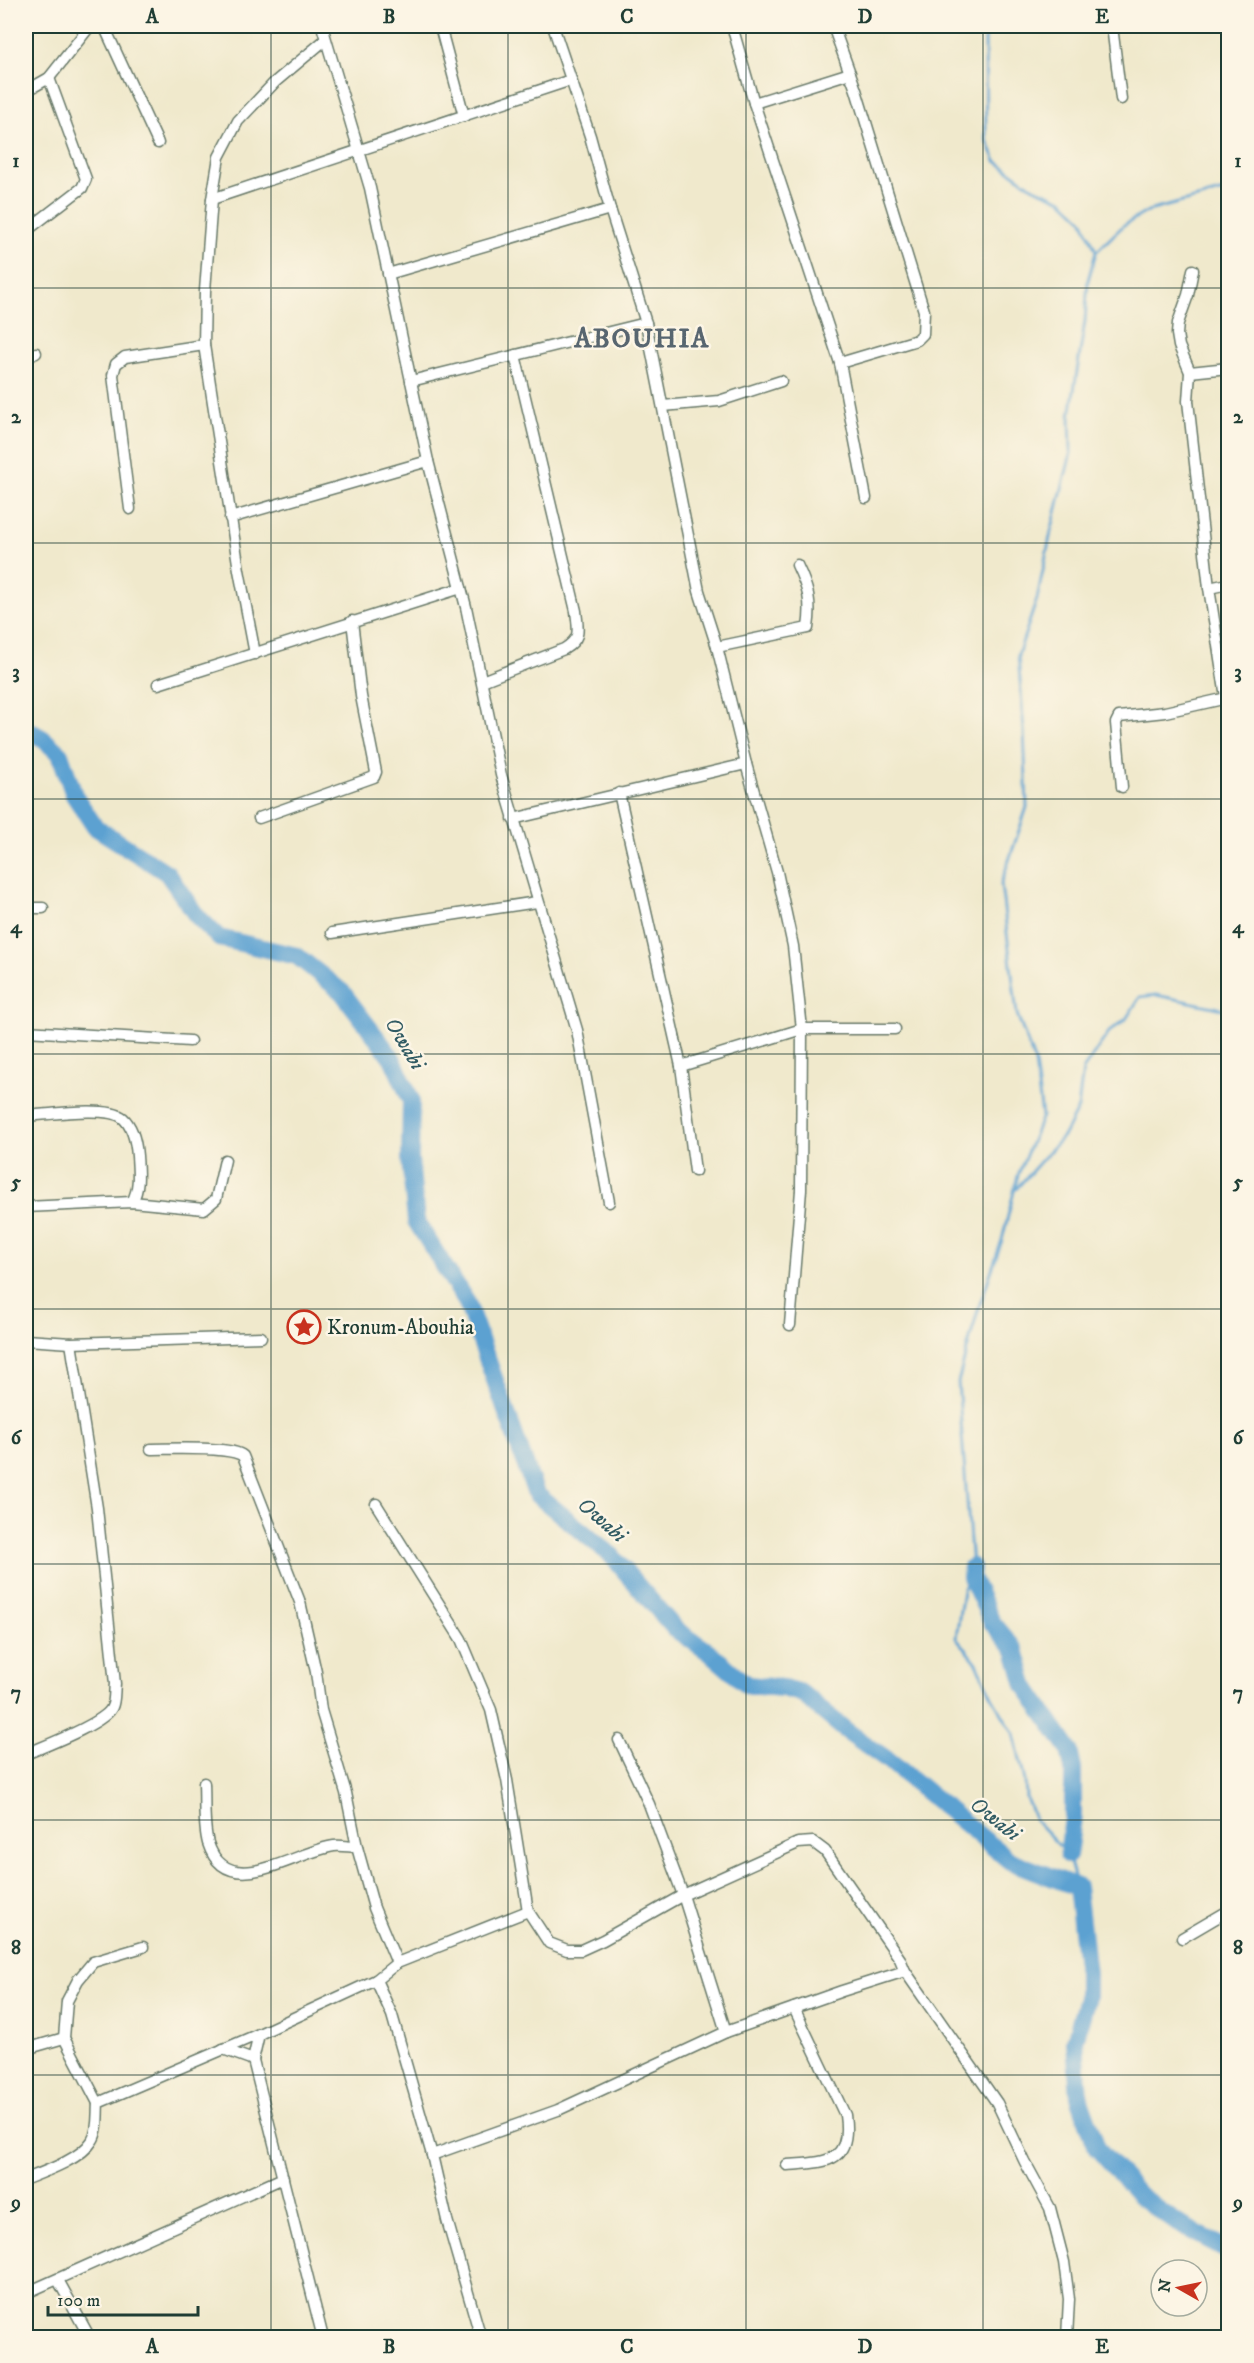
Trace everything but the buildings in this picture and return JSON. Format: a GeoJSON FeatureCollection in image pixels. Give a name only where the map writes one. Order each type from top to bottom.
{"type":"FeatureCollection","features":[{"type":"Feature","properties":{"kind":"street"},"geometry":{"type":"LineString","coordinates":[[26,90],[49,78],[90,26]]}},
{"type":"Feature","properties":{"kind":"street"},"geometry":{"type":"LineString","coordinates":[[104,26],[158,143]]}},
{"type":"Feature","properties":{"kind":"street"},"geometry":{"type":"LineString","coordinates":[[322,26],[360,151],[428,461],[482,681],[501,776],[577,1030],[609,1202]]}},
{"type":"Feature","properties":{"kind":"street"},"geometry":{"type":"LineString","coordinates":[[440,26],[464,116]]}},
{"type":"Feature","properties":{"kind":"street"},"geometry":{"type":"LineString","coordinates":[[553,26],[646,323],[699,591],[717,647],[746,765],[777,872],[793,946],[802,1029],[801,1190],[790,1325]]}},
{"type":"Feature","properties":{"kind":"street"},"geometry":{"type":"LineString","coordinates":[[732,26],[754,103],[840,363],[866,498]]}},
{"type":"Feature","properties":{"kind":"street"},"geometry":{"type":"LineString","coordinates":[[833,26],[908,255],[924,311],[925,323],[923,334],[917,339],[840,363]]}},
{"type":"Feature","properties":{"kind":"street"},"geometry":{"type":"LineString","coordinates":[[1112,26],[1121,99]]}},
{"type":"Feature","properties":{"kind":"street"},"geometry":{"type":"LineString","coordinates":[[255,654],[230,518],[218,425],[204,345],[205,291],[212,199],[219,157],[238,121],[275,82],[325,40]]}},
{"type":"Feature","properties":{"kind":"street"},"geometry":{"type":"LineString","coordinates":[[754,103],[850,73]]}},
{"type":"Feature","properties":{"kind":"street"},"geometry":{"type":"LineString","coordinates":[[26,231],[82,188],[86,179],[49,78]]}},
{"type":"Feature","properties":{"kind":"street"},"geometry":{"type":"LineString","coordinates":[[212,199],[571,80]]}},
{"type":"Feature","properties":{"kind":"street"},"geometry":{"type":"LineString","coordinates":[[388,274],[610,209]]}},
{"type":"Feature","properties":{"kind":"street"},"geometry":{"type":"LineString","coordinates":[[1193,270],[1177,334],[1179,346],[1190,372],[1188,401],[1209,588],[1228,710]]}},
{"type":"Feature","properties":{"kind":"street"},"geometry":{"type":"LineString","coordinates":[[411,381],[646,323]]}},
{"type":"Feature","properties":{"kind":"street"},"geometry":{"type":"LineString","coordinates":[[130,509],[114,375],[116,364],[125,357],[204,345]]}},
{"type":"Feature","properties":{"kind":"street"},"geometry":{"type":"LineString","coordinates":[[482,681],[564,649],[573,644],[578,632],[576,611],[515,355]]}},
{"type":"Feature","properties":{"kind":"street"},"geometry":{"type":"LineString","coordinates":[[1190,372],[1228,368]]}},
{"type":"Feature","properties":{"kind":"street"},"geometry":{"type":"LineString","coordinates":[[663,406],[719,401],[781,381]]}},
{"type":"Feature","properties":{"kind":"street"},"geometry":{"type":"LineString","coordinates":[[230,518],[428,461]]}},
{"type":"Feature","properties":{"kind":"street"},"geometry":{"type":"LineString","coordinates":[[717,647],[808,628],[810,599],[797,565]]}},
{"type":"Feature","properties":{"kind":"street"},"geometry":{"type":"LineString","coordinates":[[1209,588],[1228,584]]}},
{"type":"Feature","properties":{"kind":"street"},"geometry":{"type":"LineString","coordinates":[[158,684],[461,588]]}},
{"type":"Feature","properties":{"kind":"street"},"geometry":{"type":"LineString","coordinates":[[259,818],[374,777],[376,772],[361,696],[352,621]]}},
{"type":"Feature","properties":{"kind":"street"},"geometry":{"type":"LineString","coordinates":[[1122,787],[1116,723],[1119,717],[1124,714],[1165,712],[1227,698]]}},
{"type":"Feature","properties":{"kind":"street"},"geometry":{"type":"LineString","coordinates":[[513,819],[746,765]]}},
{"type":"Feature","properties":{"kind":"street"},"geometry":{"type":"LineString","coordinates":[[619,794],[681,1066],[695,1172]]}},
{"type":"Feature","properties":{"kind":"street"},"geometry":{"type":"LineString","coordinates":[[332,933],[537,902]]}},
{"type":"Feature","properties":{"kind":"street"},"geometry":{"type":"LineString","coordinates":[[26,908],[44,908]]}},
{"type":"Feature","properties":{"kind":"street"},"geometry":{"type":"LineString","coordinates":[[681,1066],[802,1029],[895,1029]]}},
{"type":"Feature","properties":{"kind":"street"},"geometry":{"type":"LineString","coordinates":[[26,1031],[190,1041]]}},
{"type":"Feature","properties":{"kind":"street"},"geometry":{"type":"LineString","coordinates":[[26,1116],[108,1112],[121,1116],[129,1124],[136,1144],[138,1176],[136,1195],[132,1202]]}},
{"type":"Feature","properties":{"kind":"street"},"geometry":{"type":"LineString","coordinates":[[26,1207],[132,1202],[200,1210],[208,1207],[216,1199],[225,1160]]}},
{"type":"Feature","properties":{"kind":"street"},"geometry":{"type":"LineString","coordinates":[[26,1340],[71,1342],[261,1337]]}},
{"type":"Feature","properties":{"kind":"street"},"geometry":{"type":"LineString","coordinates":[[26,1754],[58,1741],[104,1716],[112,1709],[115,1684],[97,1508],[71,1342]]}},
{"type":"Feature","properties":{"kind":"street"},"geometry":{"type":"LineString","coordinates":[[152,1449],[216,1450],[239,1453],[243,1456],[300,1602],[316,1672],[321,1710],[348,1802],[357,1847],[374,1908],[397,1963]]}},
{"type":"Feature","properties":{"kind":"street"},"geometry":{"type":"LineString","coordinates":[[376,1504],[461,1639],[491,1710],[507,1780],[528,1911],[549,1943],[567,1950],[581,1950],[683,1895],[798,1843],[813,1842],[825,1851],[997,2103],[1050,2208],[1064,2262],[1069,2299],[1067,2337]]}},
{"type":"Feature","properties":{"kind":"street"},"geometry":{"type":"LineString","coordinates":[[619,1740],[649,1804],[683,1895],[726,2032]]}},
{"type":"Feature","properties":{"kind":"street"},"geometry":{"type":"LineString","coordinates":[[204,1783],[208,1842],[217,1861],[232,1871],[252,1872],[336,1845],[357,1847]]}},
{"type":"Feature","properties":{"kind":"street"},"geometry":{"type":"LineString","coordinates":[[98,2103],[259,2034],[376,1980],[397,1963],[528,1911]]}},
{"type":"Feature","properties":{"kind":"street"},"geometry":{"type":"LineString","coordinates":[[1182,1938],[1228,1911]]}},
{"type":"Feature","properties":{"kind":"street"},"geometry":{"type":"LineString","coordinates":[[26,2179],[58,2167],[92,2141],[96,2128],[98,2103],[64,2038],[67,2001],[78,1980],[93,1962],[143,1947]]}},
{"type":"Feature","properties":{"kind":"street"},"geometry":{"type":"LineString","coordinates":[[432,2155],[558,2110],[726,2032],[905,1971]]}},
{"type":"Feature","properties":{"kind":"street"},"geometry":{"type":"LineString","coordinates":[[376,1980],[392,2015],[481,2337]]}},
{"type":"Feature","properties":{"kind":"street"},"geometry":{"type":"LineString","coordinates":[[787,2166],[831,2159],[842,2148],[848,2134],[844,2115],[794,2008]]}},
{"type":"Feature","properties":{"kind":"street"},"geometry":{"type":"LineString","coordinates":[[259,2034],[254,2060],[323,2337]]}},
{"type":"Feature","properties":{"kind":"street"},"geometry":{"type":"LineString","coordinates":[[26,2049],[64,2038]]}},
{"type":"Feature","properties":{"kind":"street"},"geometry":{"type":"LineString","coordinates":[[223,2049],[254,2060]]}},
{"type":"Feature","properties":{"kind":"street"},"geometry":{"type":"LineString","coordinates":[[26,2293],[283,2178]]}},
{"type":"Feature","properties":{"kind":"street"},"geometry":{"type":"LineString","coordinates":[[58,2280],[90,2337]]}},
{"type":"Feature","properties":{"kind":"waterway"},"geometry":{"type":"LineString","coordinates":[[985,26],[986,138],[996,161],[1032,187],[1062,200],[1082,219],[1096,251]]}},
{"type":"Feature","properties":{"kind":"waterway"},"geometry":{"type":"LineString","coordinates":[[1077,1887],[1068,1855],[1035,1820],[1026,1798],[1025,1781],[1014,1734],[992,1697],[977,1663],[956,1637],[963,1591],[972,1567],[958,1382],[978,1310],[1002,1240],[1018,1175],[1042,1116],[1035,1063],[1017,1014],[1001,884],[1027,807],[1018,655],[1037,599],[1071,453],[1070,416],[1085,321],[1088,280],[1096,252],[1124,225],[1148,211],[1228,190]]}},
{"type":"Feature","properties":{"kind":"waterway","name":"Owabi"},"geometry":{"type":"LineString","coordinates":[[26,729],[42,738],[60,754],[74,795],[95,827],[167,873],[196,915],[219,938],[297,956],[342,992],[392,1058],[411,1100],[410,1159],[416,1221],[467,1303],[536,1494],[611,1555],[675,1629],[709,1652],[747,1685],[783,1688],[801,1693],[844,1729],[892,1763],[1010,1861],[1077,1887],[1087,1974],[1087,1997],[1075,2041],[1079,2097],[1097,2148],[1141,2197],[1177,2223],[1228,2250]]}},
{"type":"Feature","properties":{"kind":"waterway"},"geometry":{"type":"LineString","coordinates":[[1016,1189],[1064,1135],[1078,1108],[1083,1070],[1109,1032],[1126,1019],[1140,997],[1156,995],[1228,1010]]}},
{"type":"Feature","properties":{"kind":"waterway"},"geometry":{"type":"LineString","coordinates":[[972,1567],[971,1577],[992,1622],[1015,1650],[1025,1685],[1069,1750],[1073,1769],[1073,1818],[1068,1855]]}},
{"type":"Feature","properties":{"kind":"place","name":"Kronum-Abouhia"},"geometry":{"type":"Point","coordinates":[304,1327]}},
{"type":"Feature","properties":{"kind":"district","name":"ABOUHIA"},"geometry":{"type":"Point","coordinates":[642,338]}}]}
